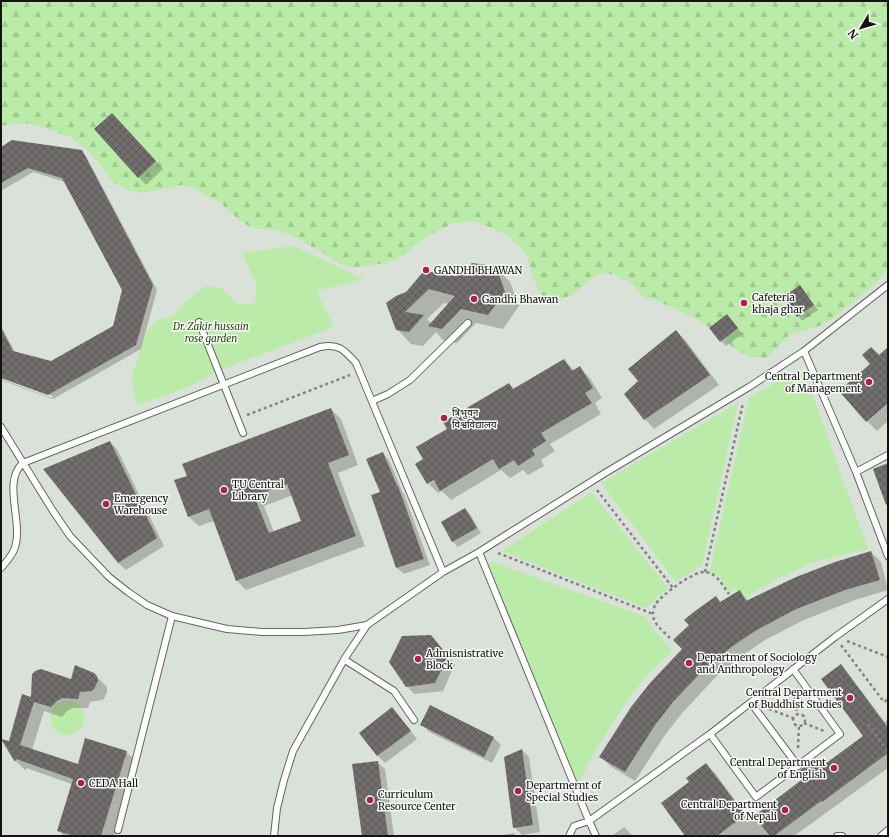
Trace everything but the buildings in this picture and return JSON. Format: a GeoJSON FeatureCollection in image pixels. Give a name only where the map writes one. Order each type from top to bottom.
{"type":"FeatureCollection","features":[{"type":"Feature","properties":{"kind":"lane"},"geometry":{"type":"LineString","coordinates":[[274,836],[277,808],[293,751],[345,660],[367,625],[443,572],[479,552],[604,473],[749,387],[804,351],[887,287]]}},
{"type":"Feature","properties":{"kind":"lane"},"geometry":{"type":"LineString","coordinates":[[199,322],[243,433]]}},
{"type":"Feature","properties":{"kind":"lane"},"geometry":{"type":"LineString","coordinates":[[372,401],[388,394],[410,380],[468,323]]}},
{"type":"Feature","properties":{"kind":"lane"},"geometry":{"type":"LineString","coordinates":[[1,568],[11,556],[18,534],[13,487],[15,474],[18,467],[23,463],[320,347],[331,345],[344,350],[356,363],[360,371],[443,572]]}},
{"type":"Feature","properties":{"kind":"lane"},"geometry":{"type":"LineString","coordinates":[[804,351],[856,472],[888,556]]}},
{"type":"Feature","properties":{"kind":"lane"},"geometry":{"type":"LineString","coordinates":[[1,427],[70,536],[109,577],[147,605],[172,616],[227,629],[262,632],[304,632],[338,630],[367,625]]}},
{"type":"Feature","properties":{"kind":"lane"},"geometry":{"type":"LineString","coordinates":[[856,472],[888,455]]}},
{"type":"Feature","properties":{"kind":"lane"},"geometry":{"type":"LineString","coordinates":[[479,552],[596,836]]}},
{"type":"Feature","properties":{"kind":"lane"},"geometry":{"type":"LineString","coordinates":[[569,836],[574,826],[590,821],[710,734],[835,637],[888,599]]}},
{"type":"Feature","properties":{"kind":"lane"},"geometry":{"type":"LineString","coordinates":[[118,830],[172,616]]}},
{"type":"Feature","properties":{"kind":"lane"},"geometry":{"type":"LineString","coordinates":[[345,660],[394,691],[414,720]]}},
{"type":"Feature","properties":{"kind":"lane"},"geometry":{"type":"LineString","coordinates":[[710,734],[756,797],[838,736],[840,734],[793,669]]}},
{"type":"Feature","properties":{"kind":"lane"},"geometry":{"type":"LineString","coordinates":[[751,703],[798,766]]}},
{"type":"Feature","properties":{"kind":"lane"},"geometry":{"type":"LineString","coordinates":[[881,836],[888,830]]}},
{"type":"Feature","properties":{"kind":"lane"},"geometry":{"type":"LineString","coordinates":[[837,836],[842,836]]}},
{"type":"Feature","properties":{"kind":"path"},"geometry":{"type":"LineString","coordinates":[[237,419],[360,371]]}},
{"type":"Feature","properties":{"kind":"path"},"geometry":{"type":"LineString","coordinates":[[705,572],[744,398]]}},
{"type":"Feature","properties":{"kind":"path"},"geometry":{"type":"LineString","coordinates":[[596,488],[673,588]]}},
{"type":"Feature","properties":{"kind":"path"},"geometry":{"type":"LineString","coordinates":[[498,553],[653,614]]}},
{"type":"Feature","properties":{"kind":"path"},"geometry":{"type":"LineString","coordinates":[[670,638],[655,623],[653,614],[655,605],[673,588],[696,573],[705,572],[716,576],[729,594]]}},
{"type":"Feature","properties":{"kind":"path"},"geometry":{"type":"LineString","coordinates":[[835,637],[888,657]]}},
{"type":"Feature","properties":{"kind":"path"},"geometry":{"type":"LineString","coordinates":[[835,637],[884,702],[888,699]]}},
{"type":"Feature","properties":{"kind":"path"},"geometry":{"type":"LineString","coordinates":[[799,713],[803,715],[805,718],[804,723],[801,726],[795,725],[792,722],[794,716],[799,713]]}},
{"type":"Feature","properties":{"kind":"path"},"geometry":{"type":"LineString","coordinates":[[804,723],[838,736]]}},
{"type":"Feature","properties":{"kind":"path"},"geometry":{"type":"LineString","coordinates":[[868,724],[888,752]]}},
{"type":"Feature","properties":{"kind":"shaded area","name":"त्रिभुवन विश्वविद्यालय"},"geometry":{"type":"Polygon","coordinates":[[[1,1],[888,1],[888,836],[1,836],[1,1]]]}},
{"type":"Feature","properties":{"kind":"green space"},"geometry":{"type":"Polygon","coordinates":[[[1,1],[888,1],[888,269],[877,282],[835,317],[819,326],[790,335],[766,358],[749,357],[734,348],[722,337],[697,319],[651,298],[644,298],[629,281],[614,275],[606,273],[598,274],[591,278],[572,295],[556,301],[549,300],[542,296],[538,290],[528,258],[519,246],[506,235],[493,228],[471,221],[454,223],[437,231],[416,244],[404,256],[388,263],[356,267],[341,265],[327,255],[291,235],[276,230],[252,228],[239,220],[220,203],[191,187],[182,185],[143,193],[127,190],[113,182],[90,152],[71,137],[32,124],[16,123],[1,126],[1,1]]]}},
{"type":"Feature","properties":{"kind":"green space","name":"Dr. Zakir hussain rose garden"},"geometry":{"type":"Polygon","coordinates":[[[293,246],[364,279],[316,291],[334,327],[215,372],[196,383],[177,391],[136,405],[132,376],[147,330],[158,320],[172,316],[187,300],[206,286],[221,288],[238,304],[255,304],[257,285],[242,253],[293,246]]]}},
{"type":"Feature","properties":{"kind":"green space"},"geometry":{"type":"Polygon","coordinates":[[[794,372],[800,372],[806,377],[868,549],[810,563],[743,598],[735,588],[728,592],[718,574],[709,574],[749,398],[794,372]]]}},
{"type":"Feature","properties":{"kind":"green space"},"geometry":{"type":"Polygon","coordinates":[[[738,403],[702,566],[675,581],[601,483],[738,403]]]}},
{"type":"Feature","properties":{"kind":"green space"},"geometry":{"type":"Polygon","coordinates":[[[591,492],[668,588],[646,608],[502,551],[591,492]]]}},
{"type":"Feature","properties":{"kind":"green space"},"geometry":{"type":"Polygon","coordinates":[[[493,562],[646,617],[650,625],[672,651],[651,671],[629,697],[592,756],[577,788],[483,565],[493,562]]]}},
{"type":"Feature","properties":{"kind":"green space"},"geometry":{"type":"Polygon","coordinates":[[[67,701],[79,706],[84,718],[79,730],[67,735],[55,730],[50,718],[55,706],[67,701]]]}},
{"type":"Feature","properties":{"kind":"place","name":"GANDHI BHAWAN"},"geometry":{"type":"Point","coordinates":[426,270]}},
{"type":"Feature","properties":{"kind":"place","name":"Gandhi Bhawan"},"geometry":{"type":"Point","coordinates":[474,299]}},
{"type":"Feature","properties":{"kind":"place","name":"Cafeteria khaja ghar"},"geometry":{"type":"Point","coordinates":[744,303]}},
{"type":"Feature","properties":{"kind":"place","name":"Central Department of Management"},"geometry":{"type":"Point","coordinates":[869,382]}},
{"type":"Feature","properties":{"kind":"place","name":"त्रिभुवन विश्वविद्यालय"},"geometry":{"type":"Point","coordinates":[444,418]}},
{"type":"Feature","properties":{"kind":"place","name":"TU Central Library"},"geometry":{"type":"Point","coordinates":[224,490]}},
{"type":"Feature","properties":{"kind":"place","name":"Emergency Warehouse"},"geometry":{"type":"Point","coordinates":[106,504]}},
{"type":"Feature","properties":{"kind":"place","name":"Admisnistrative Block"},"geometry":{"type":"Point","coordinates":[418,659]}},
{"type":"Feature","properties":{"kind":"place","name":"Department of Sociology and Anthropology"},"geometry":{"type":"Point","coordinates":[689,663]}},
{"type":"Feature","properties":{"kind":"place","name":"Central Department of Buddhist Studies"},"geometry":{"type":"Point","coordinates":[850,698]}},
{"type":"Feature","properties":{"kind":"place","name":"Central Department of English"},"geometry":{"type":"Point","coordinates":[834,768]}},
{"type":"Feature","properties":{"kind":"place","name":"CEDA Hall"},"geometry":{"type":"Point","coordinates":[81,783]}},
{"type":"Feature","properties":{"kind":"place","name":"Departmernt of Special Studies"},"geometry":{"type":"Point","coordinates":[518,791]}},
{"type":"Feature","properties":{"kind":"place","name":"Curriculum Resource Center"},"geometry":{"type":"Point","coordinates":[370,800]}},
{"type":"Feature","properties":{"kind":"place","name":"Central Department of Nepali"},"geometry":{"type":"Point","coordinates":[785,810]}}]}
